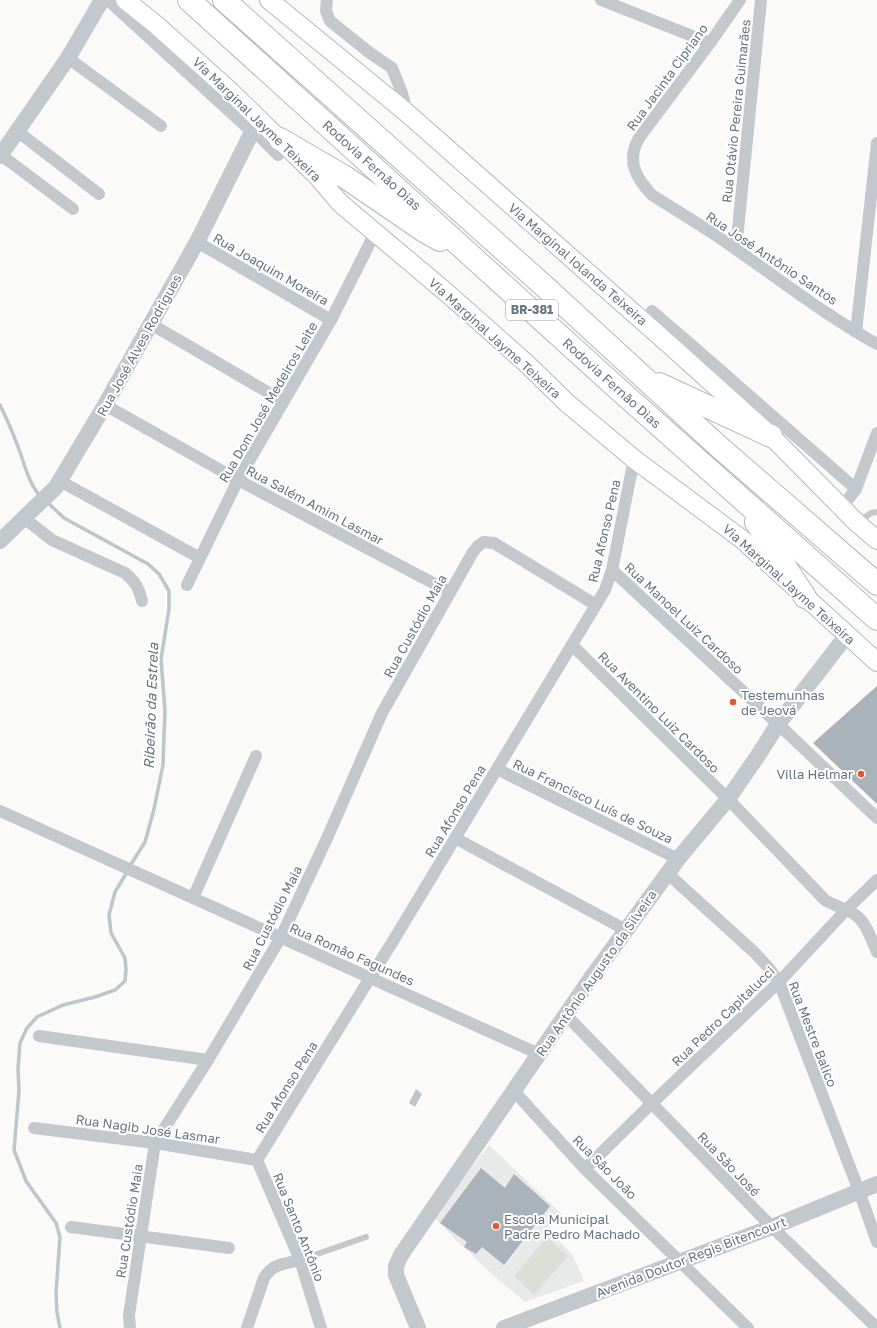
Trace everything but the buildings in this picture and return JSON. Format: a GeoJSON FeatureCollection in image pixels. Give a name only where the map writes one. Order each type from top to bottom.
{"type":"FeatureCollection","features":[{"type":"Feature","properties":{"kind":"highway","name":"Rodovia Fernão Dias"},"geometry":{"type":"LineString","coordinates":[[189,0],[877,619]]}},
{"type":"Feature","properties":{"kind":"highway","name":"Rodovia Fernão Dias"},"geometry":{"type":"LineString","coordinates":[[224,0],[543,285],[717,445],[877,584]]}},
{"type":"Feature","properties":{"kind":"highway"},"geometry":{"type":"LineString","coordinates":[[279,147],[345,176],[424,231],[476,259]]}},
{"type":"Feature","properties":{"kind":"highway"},"geometry":{"type":"LineString","coordinates":[[639,374],[771,436]]}},
{"type":"Feature","properties":{"kind":"highway"},"geometry":{"type":"LineString","coordinates":[[742,499],[805,597]]}},
{"type":"Feature","properties":{"kind":"main road","name":"Via Marginal Jayme Teixeira"},"geometry":{"type":"LineString","coordinates":[[125,0],[154,23],[229,90],[279,147],[317,176],[340,203],[447,293],[526,363],[567,403],[634,459],[743,540],[877,662]]}},
{"type":"Feature","properties":{"kind":"main road","name":"Via Marginal Iolanda Teixeira"},"geometry":{"type":"LineString","coordinates":[[269,0],[407,113],[663,339],[771,436],[857,523],[877,540]]}},
{"type":"Feature","properties":{"kind":"street"},"geometry":{"type":"LineString","coordinates":[[73,209],[0,155],[68,58],[102,0]]}},
{"type":"Feature","properties":{"kind":"street"},"geometry":{"type":"LineString","coordinates":[[111,0],[253,130],[279,147]]}},
{"type":"Feature","properties":{"kind":"street"},"geometry":{"type":"LineString","coordinates":[[327,0],[326,11],[330,21],[370,53],[392,68],[402,93],[407,113]]}},
{"type":"Feature","properties":{"kind":"street"},"geometry":{"type":"LineString","coordinates":[[601,0],[710,43]]}},
{"type":"Feature","properties":{"kind":"street","name":"Rua Jacinta Cipriano"},"geometry":{"type":"LineString","coordinates":[[652,195],[641,182],[634,167],[632,158],[636,144],[740,0]]}},
{"type":"Feature","properties":{"kind":"street","name":"Rua Otávio Pereira Guimarães"},"geometry":{"type":"LineString","coordinates":[[736,249],[761,0]]}},
{"type":"Feature","properties":{"kind":"street"},"geometry":{"type":"LineString","coordinates":[[68,58],[161,126]]}},
{"type":"Feature","properties":{"kind":"street","name":"Rua José Alves Rodrigues"},"geometry":{"type":"LineString","coordinates":[[0,541],[58,484],[105,405],[197,242],[253,130]]}},
{"type":"Feature","properties":{"kind":"street"},"geometry":{"type":"LineString","coordinates":[[17,131],[99,194]]}},
{"type":"Feature","properties":{"kind":"street"},"geometry":{"type":"LineString","coordinates":[[856,332],[877,143]]}},
{"type":"Feature","properties":{"kind":"street","name":"Rua José Antônio Santos"},"geometry":{"type":"LineString","coordinates":[[652,195],[736,249],[806,299],[877,344]]}},
{"type":"Feature","properties":{"kind":"street","name":"Rua Dom José Medeiros Leite"},"geometry":{"type":"LineString","coordinates":[[187,585],[238,480],[331,320],[375,233]]}},
{"type":"Feature","properties":{"kind":"street","name":"Rua Joaquim Moreira"},"geometry":{"type":"LineString","coordinates":[[197,242],[331,320]]}},
{"type":"Feature","properties":{"kind":"street"},"geometry":{"type":"LineString","coordinates":[[652,311],[856,489]]}},
{"type":"Feature","properties":{"kind":"street"},"geometry":{"type":"LineString","coordinates":[[151,324],[284,401]]}},
{"type":"Feature","properties":{"kind":"street","name":"Rua Salém Amim Lasmar"},"geometry":{"type":"LineString","coordinates":[[105,405],[238,480],[450,592]]}},
{"type":"Feature","properties":{"kind":"street"},"geometry":{"type":"LineString","coordinates":[[842,507],[856,489],[877,434]]}},
{"type":"Feature","properties":{"kind":"street","name":"Rua Afonso Pena"},"geometry":{"type":"LineString","coordinates":[[257,1160],[371,977],[605,590],[612,570],[634,459]]}},
{"type":"Feature","properties":{"kind":"street"},"geometry":{"type":"LineString","coordinates":[[58,484],[200,558]]}},
{"type":"Feature","properties":{"kind":"street"},"geometry":{"type":"LineString","coordinates":[[29,512],[52,540],[125,574],[134,581],[139,590],[142,601]]}},
{"type":"Feature","properties":{"kind":"street","name":"Rua Custódio Maia"},"geometry":{"type":"LineString","coordinates":[[130,1328],[129,1315],[155,1143],[208,1060],[281,937],[328,836],[382,713],[473,552],[481,543],[487,541],[494,543],[596,605]]}},
{"type":"Feature","properties":{"kind":"street","name":"Rua Manoel Luiz Cardoso"},"geometry":{"type":"LineString","coordinates":[[612,570],[877,818]]}},
{"type":"Feature","properties":{"kind":"street","name":"Rua Antônio Augusto da Silveira"},"geometry":{"type":"LineString","coordinates":[[418,1328],[398,1280],[396,1270],[397,1263],[401,1255],[513,1090],[667,873],[728,799],[778,724],[847,635]]}},
{"type":"Feature","properties":{"kind":"street","name":"Rua Aventino Luiz Cardoso"},"geometry":{"type":"LineString","coordinates":[[572,645],[728,799],[824,900],[859,918],[866,927],[877,952]]}},
{"type":"Feature","properties":{"kind":"street"},"geometry":{"type":"LineString","coordinates":[[193,898],[256,756]]}},
{"type":"Feature","properties":{"kind":"street","name":"Rua Francisco Luís de Souza"},"geometry":{"type":"LineString","coordinates":[[496,769],[678,859]]}},
{"type":"Feature","properties":{"kind":"street","name":"Rua Romão Fagundes"},"geometry":{"type":"LineString","coordinates":[[0,811],[539,1054]]}},
{"type":"Feature","properties":{"kind":"street"},"geometry":{"type":"LineString","coordinates":[[455,838],[626,930]]}},
{"type":"Feature","properties":{"kind":"street","name":"Rua Mestre Balico"},"geometry":{"type":"LineString","coordinates":[[667,873],[754,952],[769,968],[779,982],[877,1242]]}},
{"type":"Feature","properties":{"kind":"street","name":"Rua Pedro Capitalucci"},"geometry":{"type":"LineString","coordinates":[[585,1170],[651,1104],[779,982],[846,910],[877,880]]}},
{"type":"Feature","properties":{"kind":"street","name":"Rua São José"},"geometry":{"type":"LineString","coordinates":[[566,1015],[772,1227],[877,1328]]}},
{"type":"Feature","properties":{"kind":"street"},"geometry":{"type":"LineString","coordinates":[[39,1036],[208,1060]]}},
{"type":"Feature","properties":{"kind":"street","name":"Rua São João"},"geometry":{"type":"LineString","coordinates":[[513,1090],[585,1170],[748,1328]]}},
{"type":"Feature","properties":{"kind":"street","name":"Rua Nagib José Lasmar"},"geometry":{"type":"LineString","coordinates":[[34,1128],[155,1143],[257,1160]]}},
{"type":"Feature","properties":{"kind":"street","name":"Rua Santo Antônio"},"geometry":{"type":"LineString","coordinates":[[257,1160],[300,1260],[321,1328]]}},
{"type":"Feature","properties":{"kind":"street","name":"Avenida Doutor Regis Bitencourt"},"geometry":{"type":"LineString","coordinates":[[504,1328],[772,1227],[877,1184]]}},
{"type":"Feature","properties":{"kind":"street"},"geometry":{"type":"LineString","coordinates":[[71,1227],[229,1248]]}},
{"type":"Feature","properties":{"kind":"street"},"geometry":{"type":"LineString","coordinates":[[247,1328],[264,1278],[268,1272],[278,1265],[300,1260]]}},
{"type":"Feature","properties":{"kind":"lane"},"geometry":{"type":"LineString","coordinates":[[857,523],[863,517],[877,512]]}},
{"type":"Feature","properties":{"kind":"lane"},"geometry":{"type":"LineString","coordinates":[[300,1260],[366,1237]]}},
{"type":"Feature","properties":{"kind":"shaded area"},"geometry":{"type":"Polygon","coordinates":[[[416,1089],[422,1094],[415,1107],[409,1103],[416,1089]]]}},
{"type":"Feature","properties":{"kind":"shaded area","name":"Escola Municipal Padre Pedro Machado"},"geometry":{"type":"Polygon","coordinates":[[[489,1145],[562,1214],[548,1228],[573,1256],[584,1281],[525,1302],[494,1276],[433,1216],[489,1145]]]}},
{"type":"Feature","properties":{"kind":"shaded area"},"geometry":{"type":"Polygon","coordinates":[[[547,1237],[568,1256],[534,1295],[514,1276],[547,1237]]]}},
{"type":"Feature","properties":{"kind":"waterway","name":"Ribeirão da Estrela"},"geometry":{"type":"LineString","coordinates":[[0,405],[14,436],[29,477],[41,497]]}},
{"type":"Feature","properties":{"kind":"waterway","name":"Ribeirão da Estrela"},"geometry":{"type":"LineString","coordinates":[[47,502],[64,518],[148,564],[159,574],[169,591],[169,609],[161,659],[165,711],[163,765],[154,809],[145,842],[130,866]]}},
{"type":"Feature","properties":{"kind":"waterway","name":"Ribeirão da Estrela"},"geometry":{"type":"LineString","coordinates":[[60,1328],[56,1293],[60,1237],[56,1223],[26,1181],[14,1150],[19,1091],[18,1069],[20,1043],[27,1028],[37,1017],[63,1005],[115,990],[125,981],[125,958],[111,933],[109,915],[115,892],[127,872]]}},
{"type":"Feature","properties":{"kind":"place","name":"Testemunhas de Jeová"},"geometry":{"type":"Point","coordinates":[733,702]}},
{"type":"Feature","properties":{"kind":"place","name":"Villa Helmar"},"geometry":{"type":"Point","coordinates":[861,774]}},
{"type":"Feature","properties":{"kind":"place","name":"Escola Municipal Padre Pedro Machado"},"geometry":{"type":"Point","coordinates":[496,1226]}}]}
